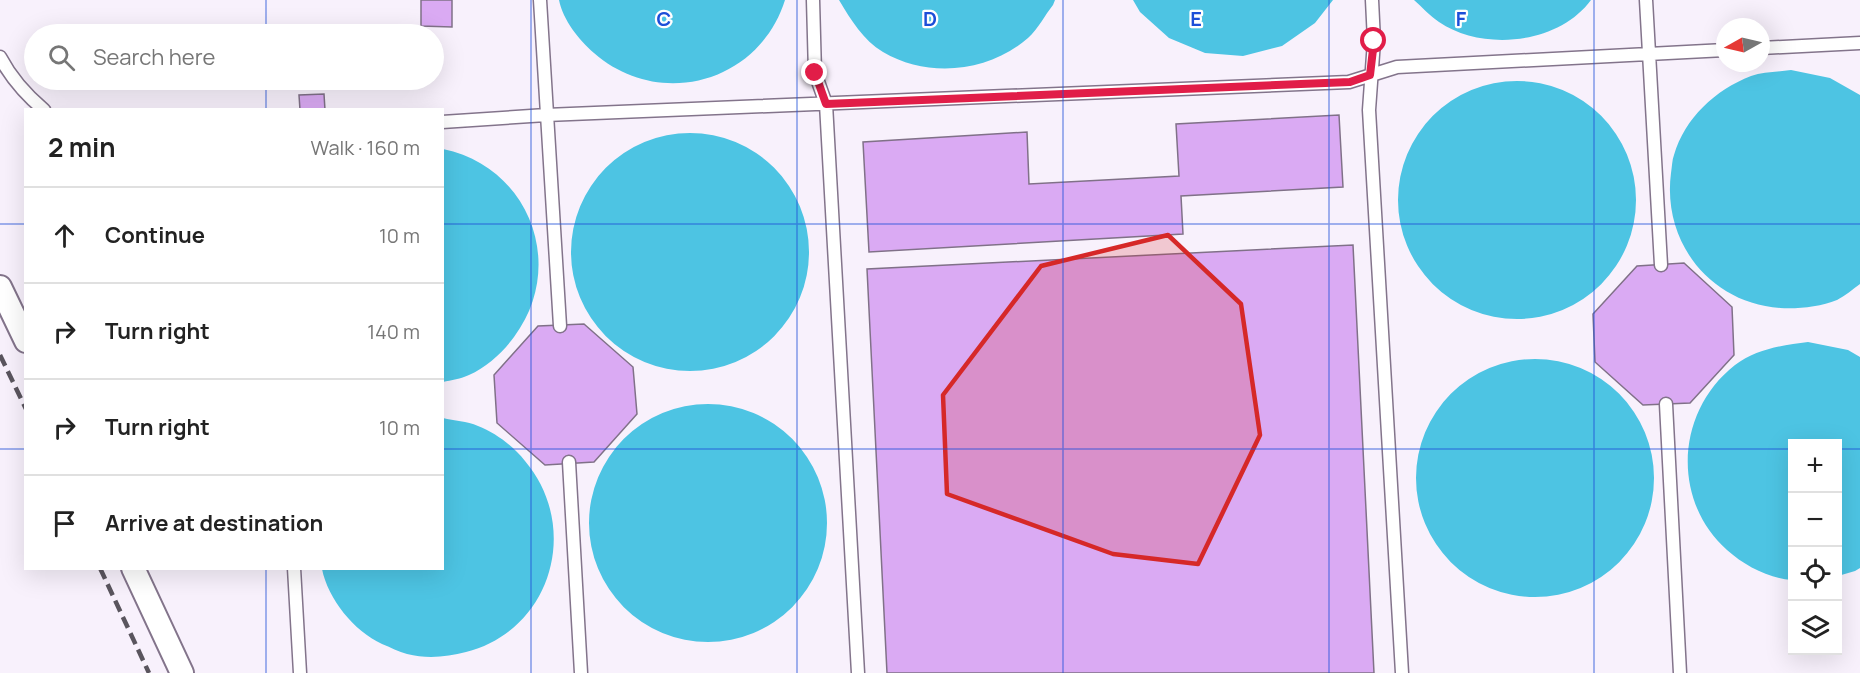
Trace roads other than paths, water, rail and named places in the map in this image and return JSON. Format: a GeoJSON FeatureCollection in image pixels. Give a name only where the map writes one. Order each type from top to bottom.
{"type":"FeatureCollection","features":[{"type":"Feature","properties":{"kind":"street"},"geometry":{"type":"LineString","coordinates":[[0,287],[24,337]]}},
{"type":"Feature","properties":{"kind":"street"},"geometry":{"type":"LineString","coordinates":[[134,570],[183,673]]}},
{"type":"Feature","properties":{"kind":"lane"},"geometry":{"type":"LineString","coordinates":[[540,0],[560,326]]}},
{"type":"Feature","properties":{"kind":"lane"},"geometry":{"type":"LineString","coordinates":[[813,0],[815,73],[826,104],[858,673]]}},
{"type":"Feature","properties":{"kind":"lane"},"geometry":{"type":"LineString","coordinates":[[1372,0],[1374,41],[1369,110],[1402,673]]}},
{"type":"Feature","properties":{"kind":"lane"},"geometry":{"type":"LineString","coordinates":[[1646,0],[1661,265]]}},
{"type":"Feature","properties":{"kind":"lane"},"geometry":{"type":"LineString","coordinates":[[1770,48],[1860,43]]}},
{"type":"Feature","properties":{"kind":"lane"},"geometry":{"type":"LineString","coordinates":[[444,122],[546,115],[1350,82],[1397,67],[1716,50]]}},
{"type":"Feature","properties":{"kind":"lane"},"geometry":{"type":"LineString","coordinates":[[0,57],[9,75],[42,108]]}},
{"type":"Feature","properties":{"kind":"lane"},"geometry":{"type":"LineString","coordinates":[[1666,404],[1680,673]]}},
{"type":"Feature","properties":{"kind":"lane"},"geometry":{"type":"LineString","coordinates":[[569,462],[581,673]]}},
{"type":"Feature","properties":{"kind":"lane"},"geometry":{"type":"LineString","coordinates":[[294,570],[300,673]]}},
{"type":"Feature","properties":{"kind":"water"},"geometry":{"type":"Polygon","coordinates":[[[559,0],[785,0],[772,28],[753,51],[730,68],[704,79],[676,83],[648,80],[620,70],[594,53],[572,29],[559,0]]]}},
{"type":"Feature","properties":{"kind":"water"},"geometry":{"type":"Polygon","coordinates":[[[839,0],[1055,0],[1032,34],[1012,49],[977,64],[958,68],[939,68],[901,61],[883,52],[869,42],[858,29],[839,0]]]}},
{"type":"Feature","properties":{"kind":"water"},"geometry":{"type":"Polygon","coordinates":[[[1133,0],[1333,0],[1315,23],[1282,46],[1243,56],[1205,53],[1169,38],[1140,12],[1133,0]]]}},
{"type":"Feature","properties":{"kind":"water"},"geometry":{"type":"Polygon","coordinates":[[[1414,0],[1591,0],[1577,15],[1560,26],[1520,39],[1498,40],[1457,31],[1436,20],[1414,0]]]}},
{"type":"Feature","properties":{"kind":"water"},"geometry":{"type":"Polygon","coordinates":[[[1791,70],[1830,78],[1860,95],[1860,284],[1837,300],[1809,307],[1780,308],[1755,304],[1732,294],[1712,281],[1696,264],[1683,245],[1674,222],[1670,198],[1671,173],[1674,155],[1686,129],[1694,117],[1714,97],[1751,76],[1791,70]]]}},
{"type":"Feature","properties":{"kind":"water"},"geometry":{"type":"Polygon","coordinates":[[[1517,81],[1562,90],[1583,101],[1601,116],[1616,134],[1627,155],[1636,200],[1627,245],[1616,266],[1601,284],[1583,299],[1562,310],[1517,319],[1472,310],[1451,299],[1433,284],[1418,266],[1407,245],[1398,200],[1407,155],[1418,134],[1433,116],[1451,101],[1472,90],[1517,81]]]}},
{"type":"Feature","properties":{"kind":"water"},"geometry":{"type":"Polygon","coordinates":[[[690,133],[735,142],[756,153],[774,168],[789,186],[800,207],[809,252],[800,297],[789,318],[774,336],[756,351],[735,362],[690,371],[645,362],[624,351],[606,336],[591,318],[580,297],[571,252],[580,207],[591,186],[606,168],[624,153],[645,142],[690,133]]]}},
{"type":"Feature","properties":{"kind":"water"},"geometry":{"type":"Polygon","coordinates":[[[444,149],[473,159],[498,176],[518,198],[531,223],[538,251],[538,280],[530,309],[514,337],[500,354],[482,368],[444,382],[444,149]]]}},
{"type":"Feature","properties":{"kind":"water"},"geometry":{"type":"Polygon","coordinates":[[[1808,342],[1848,350],[1860,357],[1860,568],[1855,571],[1842,575],[1842,439],[1788,439],[1788,579],[1774,577],[1749,566],[1727,550],[1709,530],[1696,506],[1689,482],[1688,456],[1692,431],[1701,406],[1715,384],[1735,365],[1761,351],[1808,342]]]}},
{"type":"Feature","properties":{"kind":"water"},"geometry":{"type":"Polygon","coordinates":[[[1535,359],[1580,368],[1601,379],[1619,394],[1634,412],[1645,433],[1654,478],[1645,523],[1634,544],[1619,562],[1601,577],[1580,588],[1535,597],[1490,588],[1469,577],[1451,562],[1436,544],[1425,523],[1416,478],[1425,433],[1436,412],[1451,394],[1469,379],[1490,368],[1535,359]]]}},
{"type":"Feature","properties":{"kind":"water"},"geometry":{"type":"Polygon","coordinates":[[[708,404],[753,413],[774,424],[792,439],[807,457],[818,478],[827,523],[818,568],[807,589],[792,607],[774,622],[753,633],[708,642],[663,633],[642,622],[624,607],[609,589],[598,568],[589,523],[598,478],[609,457],[624,439],[642,424],[663,413],[708,404]]]}},
{"type":"Feature","properties":{"kind":"water"},"geometry":{"type":"Polygon","coordinates":[[[444,418],[469,423],[504,440],[525,461],[542,487],[552,516],[554,545],[549,573],[537,599],[519,622],[496,640],[466,652],[444,656],[429,657],[398,651],[372,638],[352,622],[336,602],[322,570],[444,570],[444,418]]]}},
{"type":"Feature","properties":{"kind":"railway"},"geometry":{"type":"LineString","coordinates":[[0,355],[24,405]]}},
{"type":"Feature","properties":{"kind":"railway"},"geometry":{"type":"LineString","coordinates":[[101,570],[149,673]]}}]}
